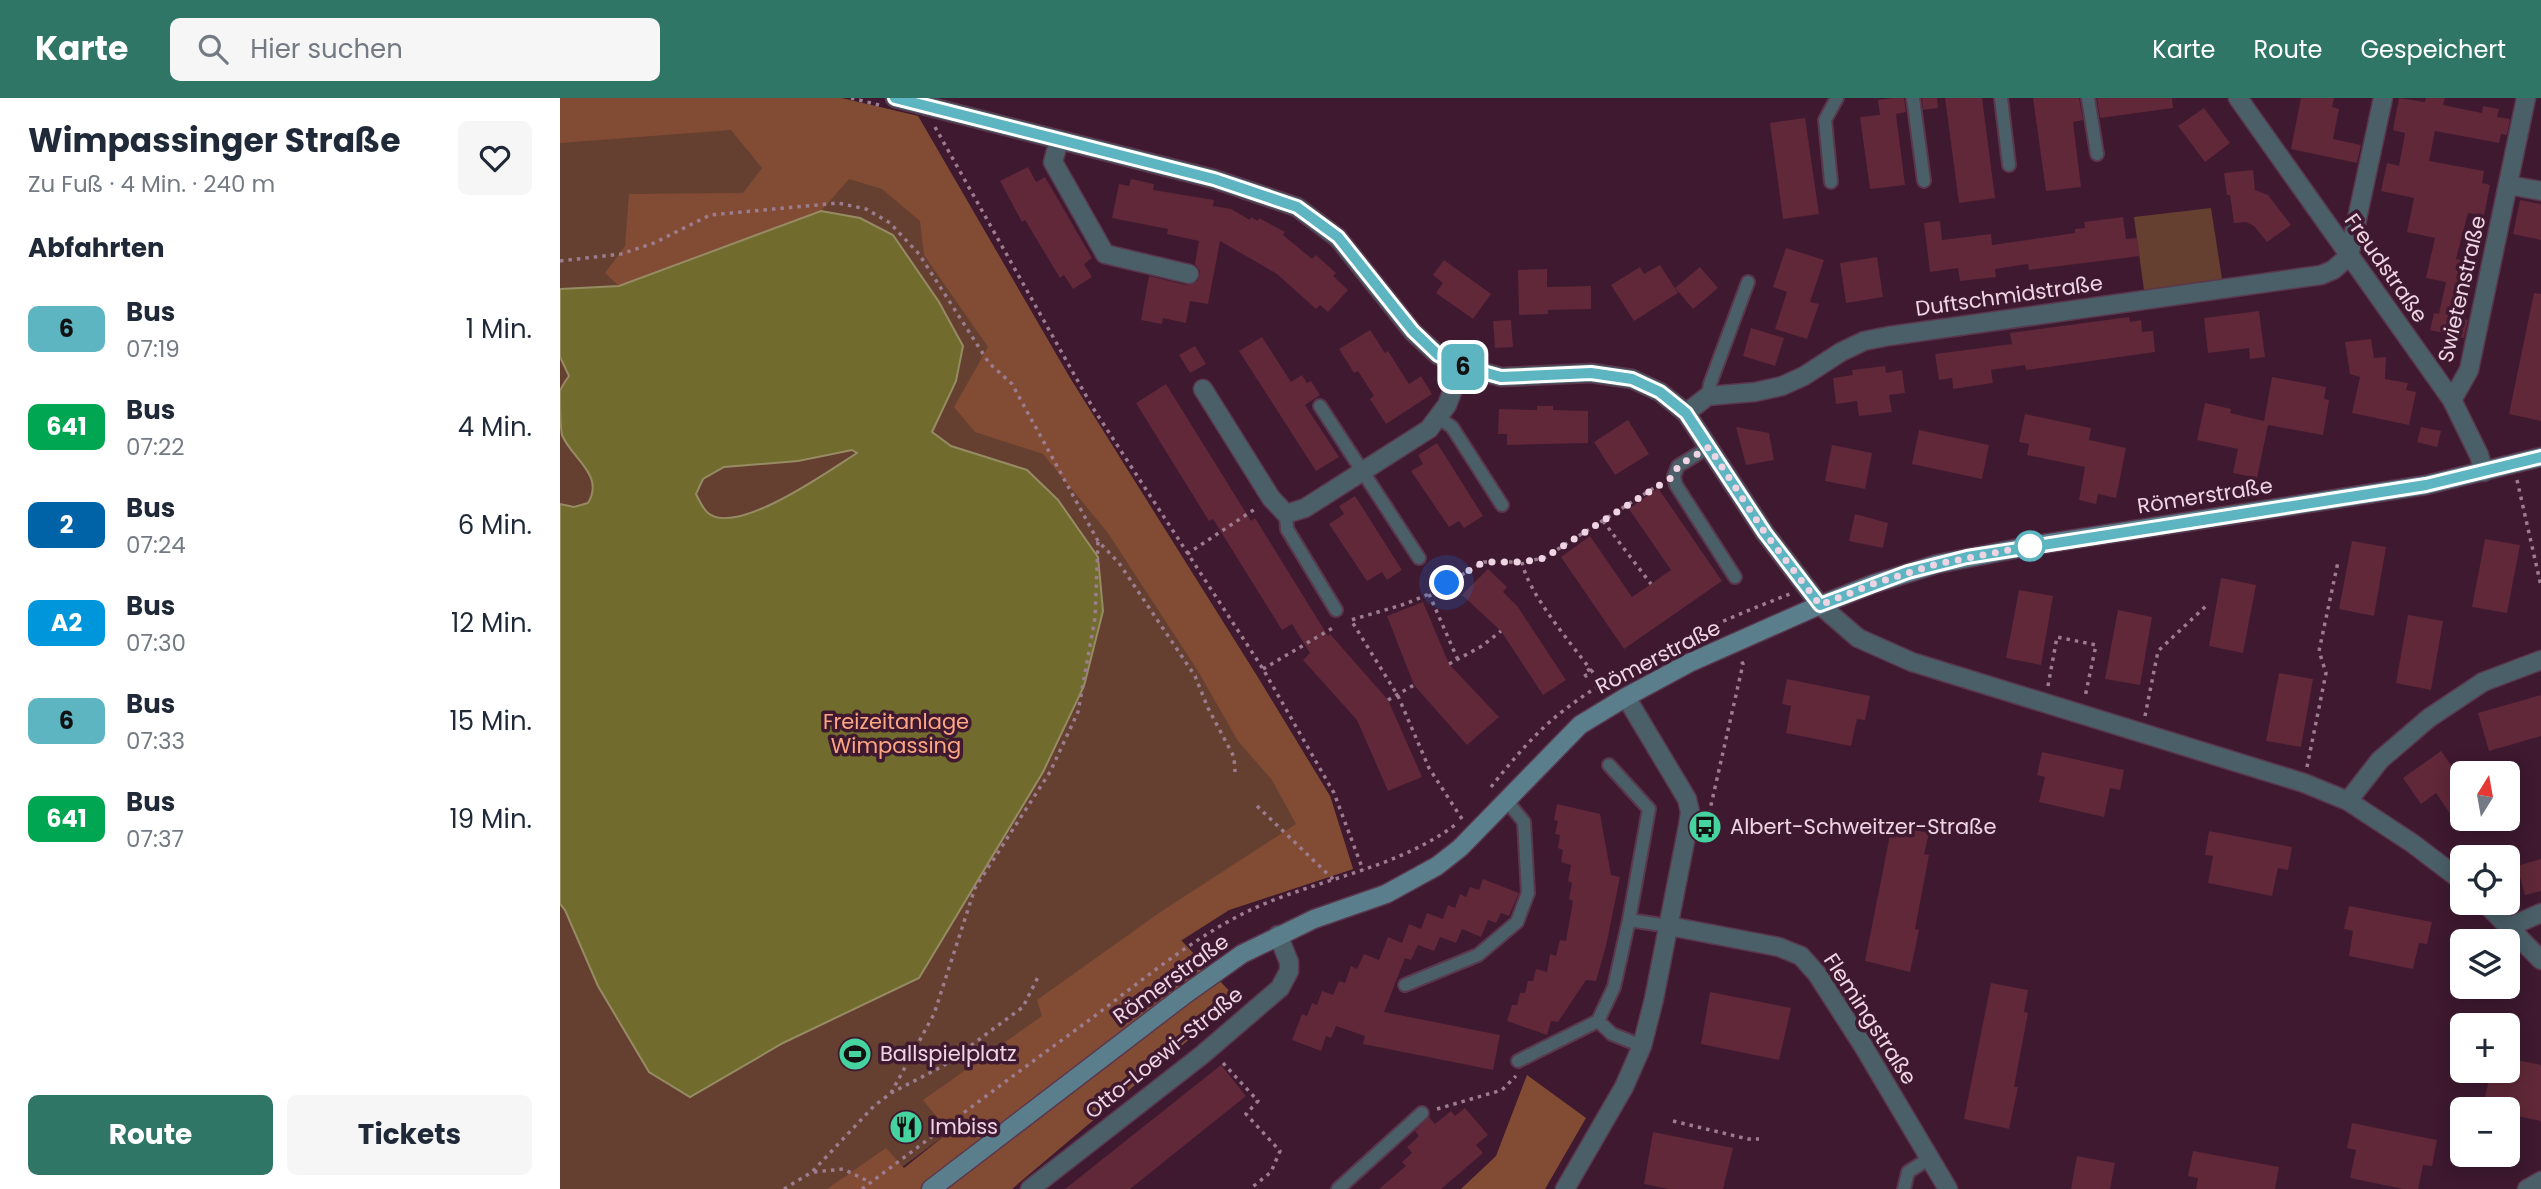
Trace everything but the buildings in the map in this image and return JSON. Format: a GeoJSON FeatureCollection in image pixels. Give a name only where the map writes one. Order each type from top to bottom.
{"type":"FeatureCollection","features":[{"type":"Feature","properties":{"kind":"main road","name":"Römerstraße"},"geometry":{"type":"LineString","coordinates":[[931,1189],[1242,954],[1314,919],[1386,894],[1437,866],[1460,848],[1580,725],[1689,663],[1820,605],[1908,572],[1967,557],[2365,495],[2484,472],[2541,457]]}},
{"type":"Feature","properties":{"kind":"street","name":"Freudstraße"},"geometry":{"type":"LineString","coordinates":[[2238,98],[2452,400],[2479,455],[2484,472]]}},
{"type":"Feature","properties":{"kind":"street"},"geometry":{"type":"LineString","coordinates":[[2349,256],[2383,98]]}},
{"type":"Feature","properties":{"kind":"street","name":"Swietenstraße"},"geometry":{"type":"LineString","coordinates":[[2452,400],[2469,370],[2526,98]]}},
{"type":"Feature","properties":{"kind":"street"},"geometry":{"type":"LineString","coordinates":[[892,103],[1059,140],[1214,179],[1297,207],[1338,237],[1413,331],[1438,355],[1462,366],[1501,377],[1591,373],[1632,379],[1660,392],[1686,413],[1765,533],[1820,605],[1858,638],[1912,662],[2304,783],[2348,801],[2450,872]]}},
{"type":"Feature","properties":{"kind":"street"},"geometry":{"type":"LineString","coordinates":[[1059,140],[1054,162],[1105,254],[1189,274]]}},
{"type":"Feature","properties":{"kind":"street"},"geometry":{"type":"LineString","coordinates":[[2508,185],[2541,191]]}},
{"type":"Feature","properties":{"kind":"street","name":"Duftschmidstraße"},"geometry":{"type":"LineString","coordinates":[[1709,396],[1755,392],[1782,386],[1864,341],[2321,275],[2333,270],[2349,256]]}},
{"type":"Feature","properties":{"kind":"street"},"geometry":{"type":"LineString","coordinates":[[1203,389],[1271,498],[1286,514],[1305,508],[1364,471],[1415,438],[1439,418],[1462,366]]}},
{"type":"Feature","properties":{"kind":"street"},"geometry":{"type":"LineString","coordinates":[[1686,413],[1709,396]]}},
{"type":"Feature","properties":{"kind":"street"},"geometry":{"type":"LineString","coordinates":[[2348,801],[2380,760],[2429,718],[2483,682],[2541,660]]}},
{"type":"Feature","properties":{"kind":"street"},"geometry":{"type":"LineString","coordinates":[[1565,1189],[1624,1087],[1642,1046],[1669,926],[1690,812],[1680,785],[1626,697]]}},
{"type":"Feature","properties":{"kind":"street"},"geometry":{"type":"LineString","coordinates":[[2509,927],[2541,913]]}},
{"type":"Feature","properties":{"kind":"street"},"geometry":{"type":"LineString","coordinates":[[2497,915],[2541,960]]}},
{"type":"Feature","properties":{"kind":"street","name":"Flemingstraße"},"geometry":{"type":"LineString","coordinates":[[1669,926],[1779,947],[1801,956],[1817,974],[1862,1044],[1948,1189]]}},
{"type":"Feature","properties":{"kind":"street","name":"Otto-Loewi-Straße"},"geometry":{"type":"LineString","coordinates":[[1030,1189],[1209,1048],[1280,988],[1286,980],[1289,962],[1278,935]]}},
{"type":"Feature","properties":{"kind":"street"},"geometry":{"type":"LineString","coordinates":[[2527,1189],[2541,1181]]}},
{"type":"Feature","properties":{"kind":"lane"},"geometry":{"type":"LineString","coordinates":[[1831,182],[1825,120],[1837,98]]}},
{"type":"Feature","properties":{"kind":"lane"},"geometry":{"type":"LineString","coordinates":[[1913,98],[1924,181]]}},
{"type":"Feature","properties":{"kind":"lane"},"geometry":{"type":"LineString","coordinates":[[2001,98],[2009,165]]}},
{"type":"Feature","properties":{"kind":"lane"},"geometry":{"type":"LineString","coordinates":[[2088,98],[2096,154]]}},
{"type":"Feature","properties":{"kind":"lane"},"geometry":{"type":"LineString","coordinates":[[1709,396],[1710,384],[1748,282]]}},
{"type":"Feature","properties":{"kind":"lane"},"geometry":{"type":"LineString","coordinates":[[1320,406],[1419,558]]}},
{"type":"Feature","properties":{"kind":"lane"},"geometry":{"type":"LineString","coordinates":[[1439,418],[1452,427],[1502,505]]}},
{"type":"Feature","properties":{"kind":"lane"},"geometry":{"type":"LineString","coordinates":[[1709,447],[1678,466],[1674,476],[1676,485],[1735,577]]}},
{"type":"Feature","properties":{"kind":"lane"},"geometry":{"type":"LineString","coordinates":[[1286,514],[1287,529],[1336,610]]}},
{"type":"Feature","properties":{"kind":"lane"},"geometry":{"type":"LineString","coordinates":[[1518,1067],[1598,1021],[1614,987],[1649,809],[1609,765]]}},
{"type":"Feature","properties":{"kind":"lane"},"geometry":{"type":"LineString","coordinates":[[1405,985],[1478,955],[1517,922],[1528,893],[1524,822],[1506,800]]}},
{"type":"Feature","properties":{"kind":"lane"},"geometry":{"type":"LineString","coordinates":[[1629,920],[1669,926]]}},
{"type":"Feature","properties":{"kind":"lane"},"geometry":{"type":"LineString","coordinates":[[1598,1021],[1612,1034],[1642,1046]]}},
{"type":"Feature","properties":{"kind":"lane"},"geometry":{"type":"LineString","coordinates":[[1338,1189],[1422,1113]]}},
{"type":"Feature","properties":{"kind":"lane"},"geometry":{"type":"LineString","coordinates":[[1904,1189],[1908,1172],[1930,1158]]}},
{"type":"Feature","properties":{"kind":"path"},"geometry":{"type":"LineString","coordinates":[[850,98],[892,103]]}},
{"type":"Feature","properties":{"kind":"path"},"geometry":{"type":"LineString","coordinates":[[929,116],[1093,408],[1263,670],[1334,793],[1363,870]]}},
{"type":"Feature","properties":{"kind":"path"},"geometry":{"type":"LineString","coordinates":[[560,261],[621,254],[654,243],[710,215],[838,203],[866,209],[890,223],[919,254],[989,363],[1012,384],[1098,541],[1119,563],[1195,676],[1208,708],[1234,757],[1235,772]]}},
{"type":"Feature","properties":{"kind":"path"},"geometry":{"type":"LineString","coordinates":[[2514,465],[2541,586]]}},
{"type":"Feature","properties":{"kind":"path"},"geometry":{"type":"LineString","coordinates":[[1263,670],[1339,624],[1429,594],[1484,562],[1522,562],[1544,558],[1674,476]]}},
{"type":"Feature","properties":{"kind":"path"},"geometry":{"type":"LineString","coordinates":[[1187,554],[1271,498]]}},
{"type":"Feature","properties":{"kind":"path"},"geometry":{"type":"LineString","coordinates":[[1603,521],[1651,584]]}},
{"type":"Feature","properties":{"kind":"path"},"geometry":{"type":"LineString","coordinates":[[891,1093],[934,1014],[975,888],[1050,772],[1078,712],[1095,618],[1098,541]]}},
{"type":"Feature","properties":{"kind":"path"},"geometry":{"type":"LineString","coordinates":[[1522,562],[1524,571],[1547,610],[1590,669],[1584,673],[1586,676],[1592,671],[1600,685]]}},
{"type":"Feature","properties":{"kind":"path"},"geometry":{"type":"LineString","coordinates":[[2304,783],[2326,673],[2319,651],[2338,562]]}},
{"type":"Feature","properties":{"kind":"path"},"geometry":{"type":"LineString","coordinates":[[1429,594],[1458,660]]}},
{"type":"Feature","properties":{"kind":"path"},"geometry":{"type":"LineString","coordinates":[[2142,732],[2158,651],[2206,606]]}},
{"type":"Feature","properties":{"kind":"path"},"geometry":{"type":"LineString","coordinates":[[1351,620],[1398,696],[1429,768],[1462,819]]}},
{"type":"Feature","properties":{"kind":"path"},"geometry":{"type":"LineString","coordinates":[[1449,664],[1482,646],[1501,631]]}},
{"type":"Feature","properties":{"kind":"path"},"geometry":{"type":"LineString","coordinates":[[2045,702],[2057,637],[2096,645],[2081,713]]}},
{"type":"Feature","properties":{"kind":"path"},"geometry":{"type":"LineString","coordinates":[[1690,812],[1710,814],[1743,664],[1734,644]]}},
{"type":"Feature","properties":{"kind":"path"},"geometry":{"type":"LineString","coordinates":[[1388,700],[1414,685]]}},
{"type":"Feature","properties":{"kind":"path"},"geometry":{"type":"LineString","coordinates":[[1257,806],[1334,880]]}},
{"type":"Feature","properties":{"kind":"path"},"geometry":{"type":"LineString","coordinates":[[784,1189],[812,1172],[874,1106],[891,1093],[943,1066],[1023,1007],[1038,977]]}},
{"type":"Feature","properties":{"kind":"path"},"geometry":{"type":"LineString","coordinates":[[1209,1048],[1258,1101],[1246,1114],[1280,1151],[1271,1172],[1250,1189]]}},
{"type":"Feature","properties":{"kind":"path"},"geometry":{"type":"LineString","coordinates":[[1422,1113],[1502,1090],[1518,1067]]}},
{"type":"Feature","properties":{"kind":"path"},"geometry":{"type":"LineString","coordinates":[[1673,1121],[1748,1139],[1759,1139]]}},
{"type":"Feature","properties":{"kind":"path"},"geometry":{"type":"LineString","coordinates":[[812,1172],[843,1169],[870,1183]]}},
{"type":"Feature","properties":{"kind":"green space","name":"Freizeitanlage Wimpassing"},"geometry":{"type":"Polygon","coordinates":[[[560,98],[841,98],[918,116],[1070,378],[1330,796],[1353,869],[1229,910],[1181,941],[949,1132],[873,1189],[560,1189],[560,98]]]}},
{"type":"Feature","properties":{"kind":"green space"},"geometry":{"type":"Polygon","coordinates":[[[2211,208],[2222,279],[2144,290],[2134,217],[2211,208]]]}},
{"type":"Feature","properties":{"kind":"shaded area"},"geometry":{"type":"Polygon","coordinates":[[[560,98],[841,98],[918,116],[1070,378],[1330,796],[1353,869],[1229,910],[1181,940],[1237,999],[1012,1189],[827,1189],[886,1148],[904,1168],[949,1132],[923,1100],[1042,1016],[1037,1000],[1159,913],[1296,824],[1272,780],[1238,741],[1198,671],[1108,533],[1043,454],[975,432],[954,407],[988,347],[924,255],[920,221],[882,189],[849,179],[821,211],[619,286],[605,273],[625,246],[629,194],[743,193],[762,168],[731,130],[560,143],[560,98]]]}},
{"type":"Feature","properties":{"kind":"shaded area"},"geometry":{"type":"Polygon","coordinates":[[[821,211],[860,218],[893,235],[939,302],[963,346],[956,381],[932,432],[951,446],[1027,470],[1058,500],[1098,557],[1103,611],[1084,686],[1043,772],[919,978],[783,1043],[690,1097],[649,1072],[598,986],[560,904],[560,504],[574,507],[588,503],[593,484],[562,435],[560,391],[569,376],[560,357],[560,289],[619,286],[821,211]],[[852,450],[798,461],[724,467],[703,479],[696,494],[708,513],[722,518],[740,516],[761,509],[806,486],[857,453],[852,450]]]}},
{"type":"Feature","properties":{"kind":"shaded area"},"geometry":{"type":"Polygon","coordinates":[[[1527,1075],[1586,1118],[1545,1189],[1461,1189],[1496,1156],[1527,1075]]]}},
{"type":"Feature","properties":{"kind":"bus line","name":"6"},"geometry":{"type":"LineString","coordinates":[[895,98],[1214,179],[1297,207],[1338,237],[1413,331],[1438,355],[1462,366],[1501,377],[1591,373],[1632,379],[1660,392],[1686,413],[1765,533],[1805,589],[1820,605],[1908,572],[1967,557],[2426,485],[2541,457]]}},
{"type":"Feature","properties":{"kind":"place","name":"Albert-Schweitzer-Straße"},"geometry":{"type":"Point","coordinates":[1705,827]}},
{"type":"Feature","properties":{"kind":"place","name":"Ballspielplatz"},"geometry":{"type":"Point","coordinates":[855,1054]}},
{"type":"Feature","properties":{"kind":"place","name":"Imbiss"},"geometry":{"type":"Point","coordinates":[906,1127]}},
{"type":"Feature","properties":{"kind":"route"},"geometry":{"type":"LineString","coordinates":[[1447,583],[1484,562],[1522,562],[1544,558],[1674,476],[1678,466],[1709,447],[1765,533],[1805,589],[1820,605],[1908,572],[1967,557],[2030,546]]}}]}
